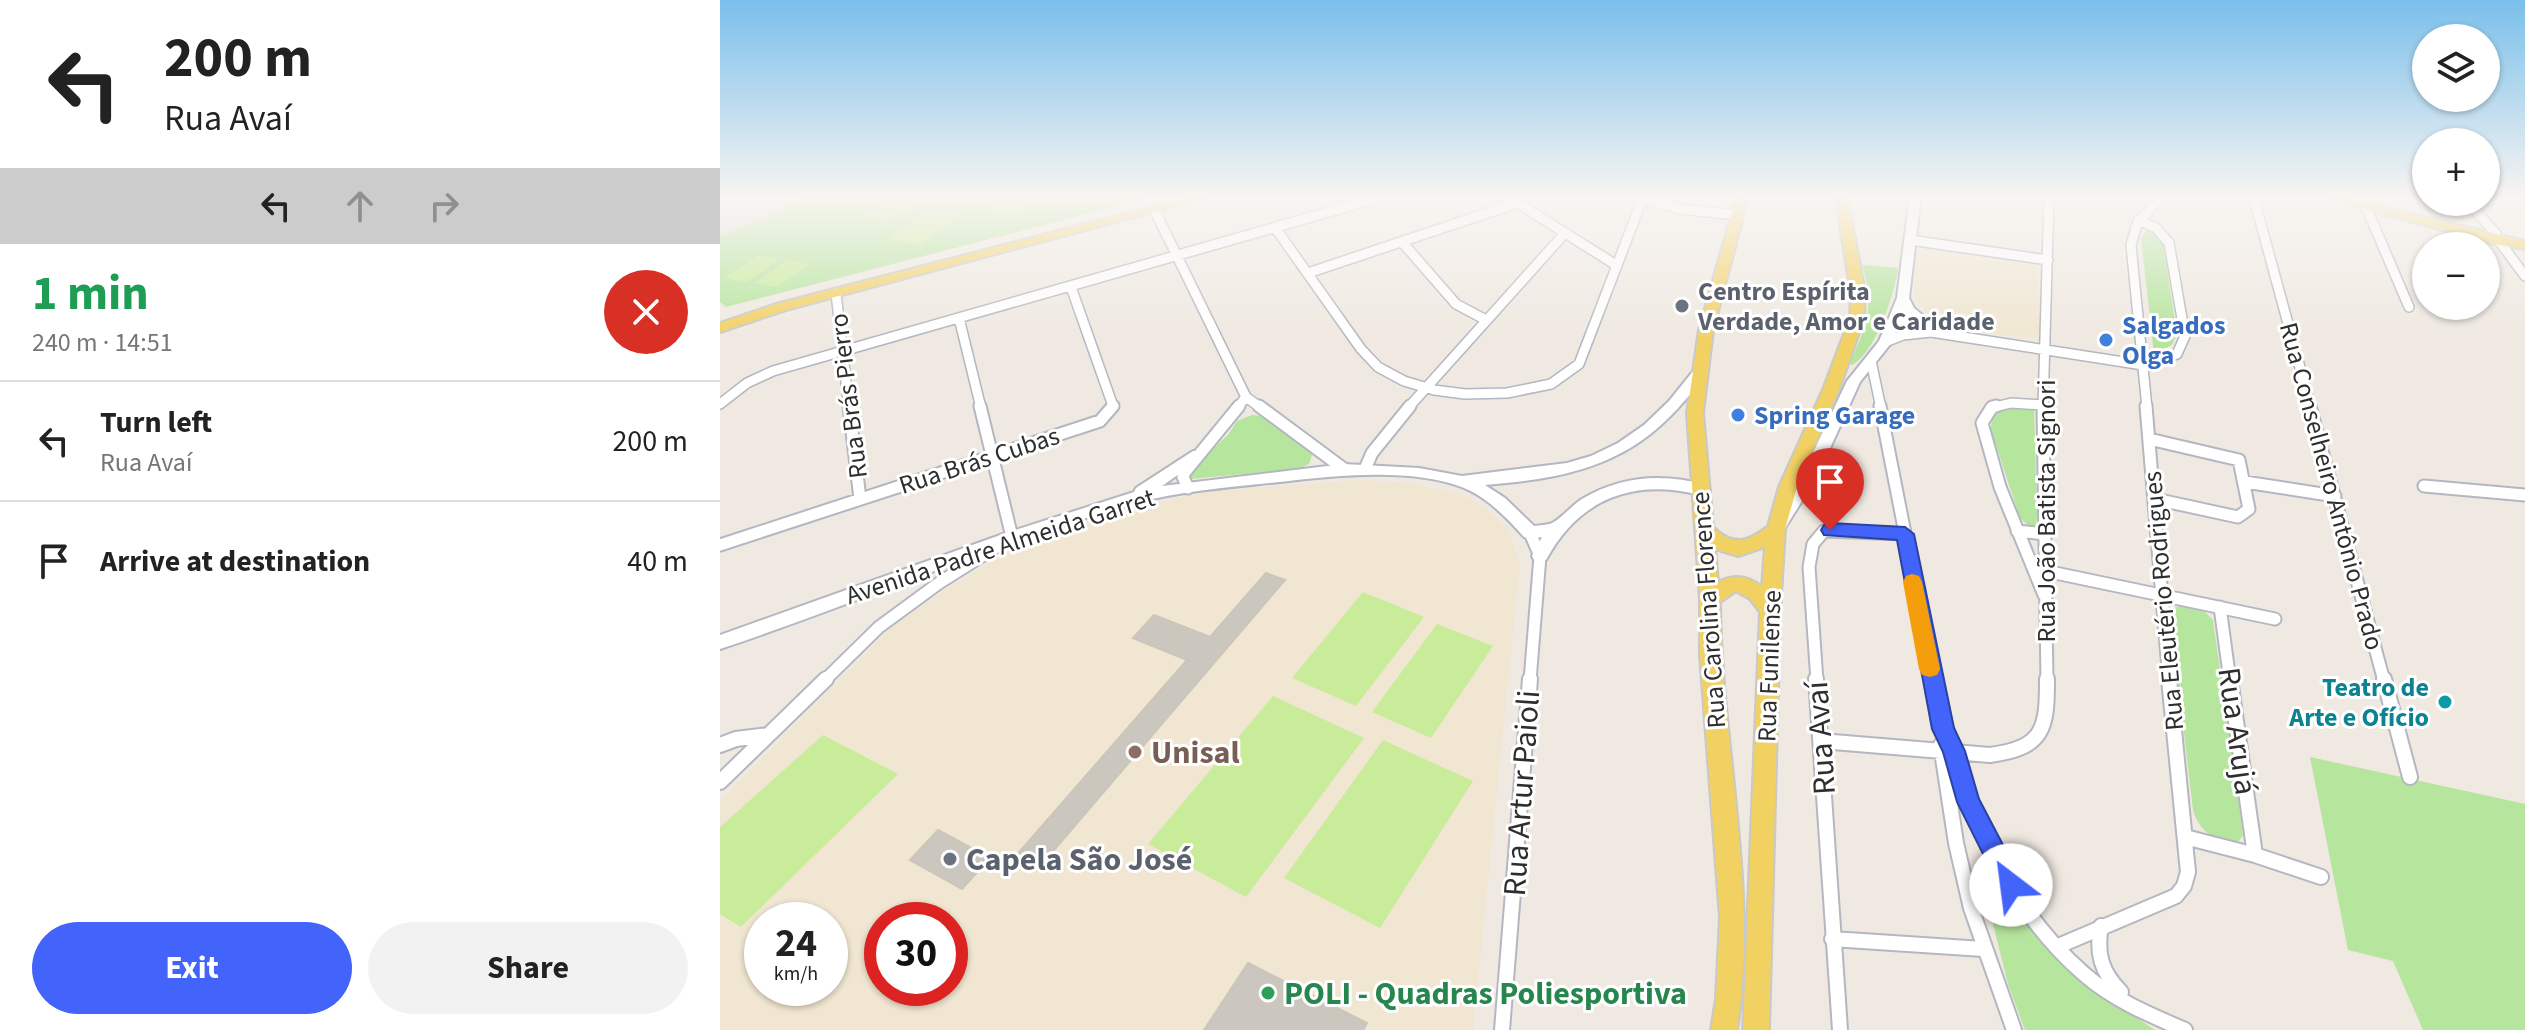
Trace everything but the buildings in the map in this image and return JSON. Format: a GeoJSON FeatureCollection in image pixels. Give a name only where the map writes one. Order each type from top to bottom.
{"type":"FeatureCollection","features":[{"type":"Feature","properties":{"kind":"main road"},"geometry":{"type":"LineString","coordinates":[[720,319],[776,299],[993,243]]}},
{"type":"Feature","properties":{"kind":"main road"},"geometry":{"type":"LineString","coordinates":[[720,328],[781,307],[1025,243]]}},
{"type":"Feature","properties":{"kind":"main road","name":"Rua Carolina Florence"},"geometry":{"type":"LineString","coordinates":[[1724,1030],[1729,999],[1732,918],[1710,655],[1710,599],[1695,413],[1706,330],[1729,243]]}},
{"type":"Feature","properties":{"kind":"main road","name":"Rua Funilense"},"geometry":{"type":"LineString","coordinates":[[1756,1030],[1770,611],[1776,529],[1788,487],[1832,387],[1857,318],[1858,293],[1849,243]]}},
{"type":"Feature","properties":{"kind":"main road"},"geometry":{"type":"LineString","coordinates":[[1702,527],[1719,543],[1737,550],[1762,542],[1776,529]]}},
{"type":"Feature","properties":{"kind":"main road"},"geometry":{"type":"LineString","coordinates":[[1710,599],[1723,586],[1742,583],[1759,594],[1770,611]]}},
{"type":"Feature","properties":{"kind":"main road"},"geometry":{"type":"LineString","coordinates":[[1758,981],[1770,1030]]}},
{"type":"Feature","properties":{"kind":"street"},"geometry":{"type":"LineString","coordinates":[[1172,243],[1246,397],[1344,469]]}},
{"type":"Feature","properties":{"kind":"street"},"geometry":{"type":"LineString","coordinates":[[720,404],[758,377],[1225,243]]}},
{"type":"Feature","properties":{"kind":"street"},"geometry":{"type":"LineString","coordinates":[[1286,243],[1367,356],[1379,367],[1400,379],[1425,387],[1479,395],[1530,391],[1566,378],[1579,364],[1624,243]]}},
{"type":"Feature","properties":{"kind":"street"},"geometry":{"type":"LineString","coordinates":[[1308,273],[1399,243]]}},
{"type":"Feature","properties":{"kind":"street"},"geometry":{"type":"LineString","coordinates":[[1403,243],[1456,304],[1486,320]]}},
{"type":"Feature","properties":{"kind":"street"},"geometry":{"type":"LineString","coordinates":[[1365,469],[1372,453],[1425,387],[1556,243]]}},
{"type":"Feature","properties":{"kind":"street"},"geometry":{"type":"LineString","coordinates":[[1581,243],[1616,265]]}},
{"type":"Feature","properties":{"kind":"street"},"geometry":{"type":"LineString","coordinates":[[1776,529],[1809,477],[1845,395],[1885,342],[1903,298],[1910,243]]}},
{"type":"Feature","properties":{"kind":"street"},"geometry":{"type":"LineString","coordinates":[[1931,243],[2048,260]]}},
{"type":"Feature","properties":{"kind":"street","name":"Rua João Batista Signori"},"geometry":{"type":"LineString","coordinates":[[1821,741],[2005,754],[2025,746],[2039,735],[2047,718],[2043,405],[2048,243]]}},
{"type":"Feature","properties":{"kind":"street","name":"Rua Eleutério Rodrigues"},"geometry":{"type":"LineString","coordinates":[[2056,947],[2176,896],[2184,886],[2188,872],[2160,594],[2155,499],[2131,243]]}},
{"type":"Feature","properties":{"kind":"street"},"geometry":{"type":"LineString","coordinates":[[1885,342],[1923,332],[1947,333],[2143,365],[2177,354],[2185,336],[2169,243]]}},
{"type":"Feature","properties":{"kind":"street","name":"Rua Conselheiro Antônio Prado"},"geometry":{"type":"LineString","coordinates":[[2266,243],[2410,777]]}},
{"type":"Feature","properties":{"kind":"street"},"geometry":{"type":"LineString","coordinates":[[2382,243],[2409,307]]}},
{"type":"Feature","properties":{"kind":"street"},"geometry":{"type":"LineString","coordinates":[[2504,243],[2525,276]]}},
{"type":"Feature","properties":{"kind":"street","name":"Rua Brás Cubas"},"geometry":{"type":"LineString","coordinates":[[720,545],[1100,421],[1113,406],[1071,287]]}},
{"type":"Feature","properties":{"kind":"street","name":"Rua Brás Pierro"},"geometry":{"type":"LineString","coordinates":[[843,291],[842,351],[860,499]]}},
{"type":"Feature","properties":{"kind":"street"},"geometry":{"type":"LineString","coordinates":[[1903,298],[1909,310],[1931,328]]}},
{"type":"Feature","properties":{"kind":"street"},"geometry":{"type":"LineString","coordinates":[[720,782],[879,627],[939,583],[1012,537],[959,318]]}},
{"type":"Feature","properties":{"kind":"street"},"geometry":{"type":"LineString","coordinates":[[1895,320],[1947,333]]}},
{"type":"Feature","properties":{"kind":"street"},"geometry":{"type":"LineString","coordinates":[[1871,361],[1943,729],[1971,908],[2014,1030]]}},
{"type":"Feature","properties":{"kind":"street"},"geometry":{"type":"LineString","coordinates":[[1461,481],[1563,471],[1618,453],[1663,419],[1699,373]]}},
{"type":"Feature","properties":{"kind":"street"},"geometry":{"type":"LineString","coordinates":[[1188,488],[1183,477],[1246,397]]}},
{"type":"Feature","properties":{"kind":"street"},"geometry":{"type":"LineString","coordinates":[[2043,405],[2000,405],[1992,407],[1983,419],[1984,434],[2017,531],[2045,600]]}},
{"type":"Feature","properties":{"kind":"street"},"geometry":{"type":"LineString","coordinates":[[2149,439],[2239,460],[2249,509],[2238,517],[2155,499]]}},
{"type":"Feature","properties":{"kind":"street"},"geometry":{"type":"LineString","coordinates":[[1133,498],[1198,455]]}},
{"type":"Feature","properties":{"kind":"street","name":"Avenida Padre Almeida Garret"},"geometry":{"type":"LineString","coordinates":[[720,642],[1012,537],[1133,498],[1188,488],[1344,469],[1461,481],[1505,507],[1530,533],[1540,556]]}},
{"type":"Feature","properties":{"kind":"street"},"geometry":{"type":"LineString","coordinates":[[1505,507],[1510,489],[1529,476]]}},
{"type":"Feature","properties":{"kind":"street"},"geometry":{"type":"LineString","coordinates":[[1540,556],[1548,535],[1598,497],[1622,488],[1674,482],[1700,489]]}},
{"type":"Feature","properties":{"kind":"street"},"geometry":{"type":"LineString","coordinates":[[2245,482],[2335,496]]}},
{"type":"Feature","properties":{"kind":"street"},"geometry":{"type":"LineString","coordinates":[[2424,486],[2525,495]]}},
{"type":"Feature","properties":{"kind":"street"},"geometry":{"type":"LineString","coordinates":[[1530,533],[1555,528]]}},
{"type":"Feature","properties":{"kind":"street","name":"Rua Avaí"},"geometry":{"type":"LineString","coordinates":[[1840,1030],[1809,567],[1813,544],[1820,534],[1830,530],[1905,534]]}},
{"type":"Feature","properties":{"kind":"street"},"geometry":{"type":"LineString","coordinates":[[2017,531],[2045,534]]}},
{"type":"Feature","properties":{"kind":"street","name":"Rua Artur Paioli"},"geometry":{"type":"LineString","coordinates":[[1502,1030],[1540,556]]}},
{"type":"Feature","properties":{"kind":"street"},"geometry":{"type":"LineString","coordinates":[[2031,568],[2275,619]]}},
{"type":"Feature","properties":{"kind":"street","name":"Rua Arujá"},"geometry":{"type":"LineString","coordinates":[[2220,607],[2255,855]]}},
{"type":"Feature","properties":{"kind":"street"},"geometry":{"type":"LineString","coordinates":[[720,745],[736,739],[768,735]]}},
{"type":"Feature","properties":{"kind":"street"},"geometry":{"type":"LineString","coordinates":[[1947,751],[1982,831],[2024,905],[2056,947],[2085,975],[2154,1017],[2185,1030]]}},
{"type":"Feature","properties":{"kind":"street"},"geometry":{"type":"LineString","coordinates":[[2185,837],[2255,855],[2321,877]]}},
{"type":"Feature","properties":{"kind":"street"},"geometry":{"type":"LineString","coordinates":[[1971,908],[1986,893],[2010,896],[2024,905]]}},
{"type":"Feature","properties":{"kind":"street"},"geometry":{"type":"LineString","coordinates":[[2101,926],[2099,964],[2110,982],[2154,1017]]}},
{"type":"Feature","properties":{"kind":"street"},"geometry":{"type":"LineString","coordinates":[[1832,939],[1983,949]]}},
{"type":"Feature","properties":{"kind":"shaded area"},"geometry":{"type":"Polygon","coordinates":[[[1922,247],[2038,265],[2040,331],[2036,337],[2008,336],[1933,320],[1914,297],[1916,261],[1918,250],[1922,247]]]}},
{"type":"Feature","properties":{"kind":"shaded area"},"geometry":{"type":"Polygon","coordinates":[[[1359,480],[1410,483],[1459,494],[1486,507],[1508,529],[1520,563],[1473,1030],[720,1030],[720,801],[898,621],[1022,541],[1194,493],[1359,480]]]}},
{"type":"Feature","properties":{"kind":"green space"},"geometry":{"type":"Polygon","coordinates":[[[974,243],[726,307],[720,302],[720,244],[974,243]]]}},
{"type":"Feature","properties":{"kind":"green space"},"geometry":{"type":"Polygon","coordinates":[[[2142,243],[2163,244],[2177,333],[2172,345],[2154,354],[2142,243]]]}},
{"type":"Feature","properties":{"kind":"green space"},"geometry":{"type":"Polygon","coordinates":[[[758,256],[780,259],[747,282],[724,278],[758,256]]]}},
{"type":"Feature","properties":{"kind":"green space"},"geometry":{"type":"Polygon","coordinates":[[[788,260],[810,264],[777,287],[755,283],[788,260]]]}},
{"type":"Feature","properties":{"kind":"green space"},"geometry":{"type":"Polygon","coordinates":[[[1862,265],[1898,268],[1893,292],[1876,336],[1852,365],[1849,364],[1867,316],[1868,293],[1862,265]]]}},
{"type":"Feature","properties":{"kind":"green space"},"geometry":{"type":"Polygon","coordinates":[[[2004,407],[2034,409],[2037,517],[2036,525],[2030,527],[2020,518],[1991,430],[1992,414],[2004,407]]]}},
{"type":"Feature","properties":{"kind":"green space"},"geometry":{"type":"Polygon","coordinates":[[[1252,415],[1260,416],[1310,450],[1309,464],[1299,469],[1190,479],[1189,471],[1228,435],[1237,421],[1252,415]]]}},
{"type":"Feature","properties":{"kind":"green space"},"geometry":{"type":"Polygon","coordinates":[[[1363,592],[1424,617],[1356,706],[1292,678],[1363,592]]]}},
{"type":"Feature","properties":{"kind":"green space"},"geometry":{"type":"Polygon","coordinates":[[[2180,606],[2205,612],[2213,620],[2243,835],[2239,841],[2223,840],[2209,834],[2199,824],[2193,810],[2170,613],[2180,606]]]}},
{"type":"Feature","properties":{"kind":"green space"},"geometry":{"type":"Polygon","coordinates":[[[1437,624],[1493,646],[1431,738],[1372,712],[1437,624]]]}},
{"type":"Feature","properties":{"kind":"green space"},"geometry":{"type":"Polygon","coordinates":[[[1273,696],[1364,738],[1246,897],[1148,844],[1273,696]]]}},
{"type":"Feature","properties":{"kind":"green space"},"geometry":{"type":"Polygon","coordinates":[[[823,735],[898,774],[767,902],[744,902],[744,924],[741,927],[720,914],[720,827],[823,735]]]}},
{"type":"Feature","properties":{"kind":"green space"},"geometry":{"type":"Polygon","coordinates":[[[1383,740],[1473,781],[1380,928],[1284,878],[1383,740]]]}},
{"type":"Feature","properties":{"kind":"green space"},"geometry":{"type":"Polygon","coordinates":[[[2310,757],[2525,804],[2525,1030],[2423,1030],[2393,961],[2348,950],[2310,757]]]}},
{"type":"Feature","properties":{"kind":"green space"},"geometry":{"type":"Polygon","coordinates":[[[1995,901],[2013,908],[2077,978],[2155,1030],[2025,1030],[2008,984],[1991,916],[1990,905],[1995,901]]]}},
{"type":"Feature","properties":{"kind":"slow traffic"},"geometry":{"type":"LineString","coordinates":[[1912,582],[1930,669]]}},
{"type":"Feature","properties":{"kind":"place","name":"Centro Espírita Verdade, Amor e Caridade"},"geometry":{"type":"Point","coordinates":[1682,306]}},
{"type":"Feature","properties":{"kind":"place","name":"Salgados Olga"},"geometry":{"type":"Point","coordinates":[2106,340]}},
{"type":"Feature","properties":{"kind":"place","name":"Spring Garage"},"geometry":{"type":"Point","coordinates":[1738,415]}},
{"type":"Feature","properties":{"kind":"place","name":"Teatro de Arte e Ofício"},"geometry":{"type":"Point","coordinates":[2445,702]}},
{"type":"Feature","properties":{"kind":"place","name":"Unisal"},"geometry":{"type":"Point","coordinates":[1135,752]}},
{"type":"Feature","properties":{"kind":"place","name":"Capela São José"},"geometry":{"type":"Point","coordinates":[950,859]}},
{"type":"Feature","properties":{"kind":"place","name":"POLI - Quadras Poliesportiva"},"geometry":{"type":"Point","coordinates":[1268,993]}},
{"type":"Feature","properties":{"kind":"route"},"geometry":{"type":"LineString","coordinates":[[1830,530],[1905,534],[1914,594],[1943,729],[1954,751],[1969,802],[2011,885]]}}]}
